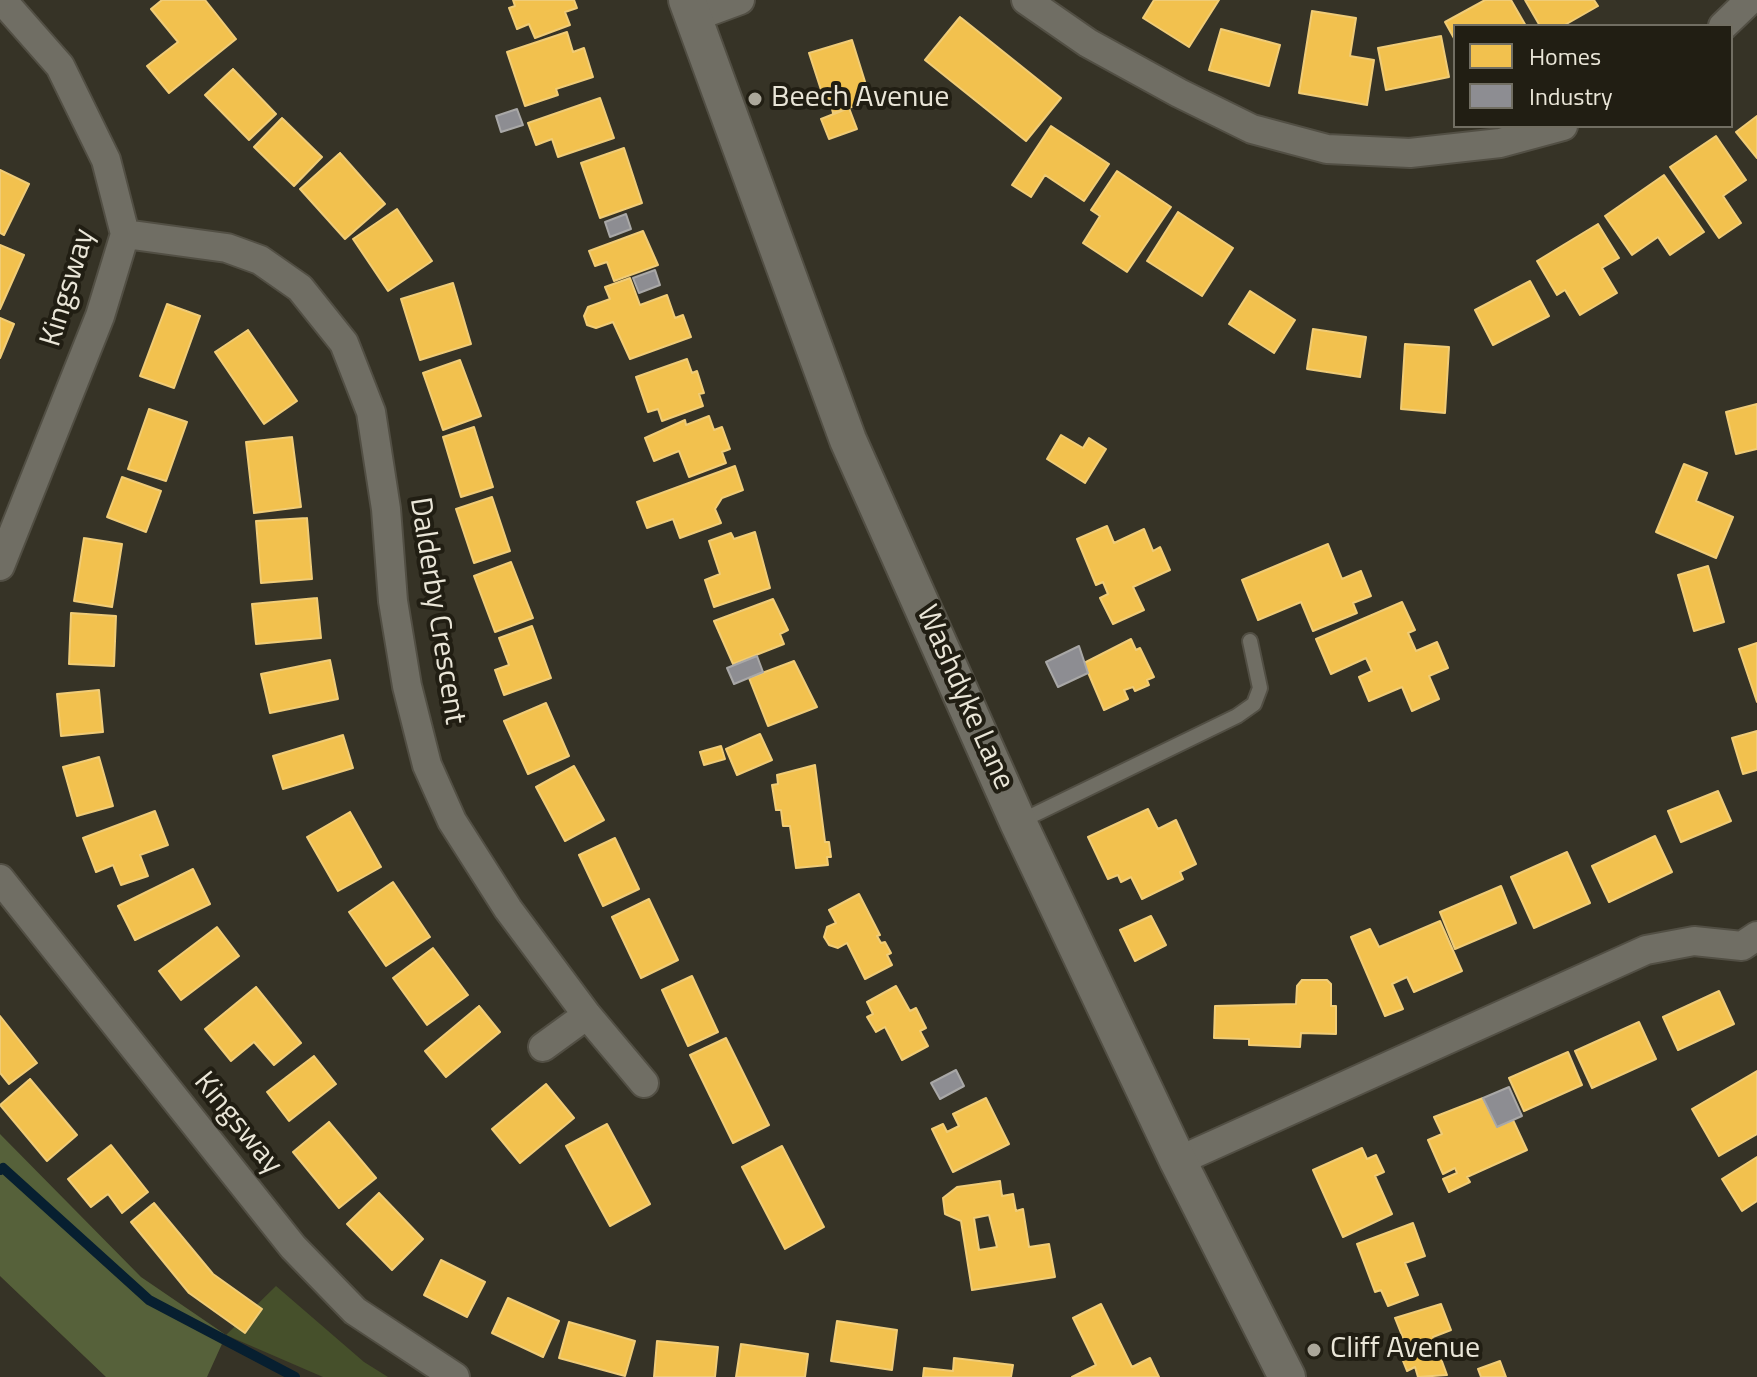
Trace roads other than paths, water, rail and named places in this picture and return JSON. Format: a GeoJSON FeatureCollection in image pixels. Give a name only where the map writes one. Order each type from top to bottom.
{"type":"FeatureCollection","features":[{"type":"Feature","properties":{"kind":"street","name":"Kingsway"},"geometry":{"type":"LineString","coordinates":[[0,566],[100,316],[125,234],[106,160],[60,66],[2,0]]}},
{"type":"Feature","properties":{"kind":"street"},"geometry":{"type":"LineString","coordinates":[[690,8],[740,0]]}},
{"type":"Feature","properties":{"kind":"street"},"geometry":{"type":"LineString","coordinates":[[1026,0],[1088,43],[1179,93],[1252,129],[1327,149],[1410,153],[1500,143],[1556,128]]}},
{"type":"Feature","properties":{"kind":"street"},"geometry":{"type":"LineString","coordinates":[[1725,24],[1750,0]]}},
{"type":"Feature","properties":{"kind":"street","name":"Washdyke Lane"},"geometry":{"type":"LineString","coordinates":[[690,8],[848,440],[1018,822],[1178,1161],[1286,1377]]}},
{"type":"Feature","properties":{"kind":"street","name":"Dalderby Crescent"},"geometry":{"type":"LineString","coordinates":[[125,234],[227,248],[260,260],[300,288],[344,343],[371,412],[386,509],[395,615],[407,686],[427,765],[452,821],[508,909],[587,1015],[644,1083]]}},
{"type":"Feature","properties":{"kind":"street","name":"Kingsway"},"geometry":{"type":"LineString","coordinates":[[0,879],[293,1247],[355,1311],[455,1377]]}},
{"type":"Feature","properties":{"kind":"street"},"geometry":{"type":"LineString","coordinates":[[1178,1161],[1646,950],[1694,941],[1752,946]]}},
{"type":"Feature","properties":{"kind":"street"},"geometry":{"type":"LineString","coordinates":[[543,1047],[587,1015]]}},
{"type":"Feature","properties":{"kind":"lane"},"geometry":{"type":"LineString","coordinates":[[1018,822],[1237,716],[1254,704],[1260,688],[1250,641]]}},
{"type":"Feature","properties":{"kind":"waterway"},"geometry":{"type":"LineString","coordinates":[[0,1170],[3,1168],[149,1300],[295,1377]]}},
{"type":"Feature","properties":{"kind":"place","name":"Beech Avenue"},"geometry":{"type":"Point","coordinates":[755,99]}},
{"type":"Feature","properties":{"kind":"place","name":"Cliff Avenue"},"geometry":{"type":"Point","coordinates":[1314,1350]}}]}
